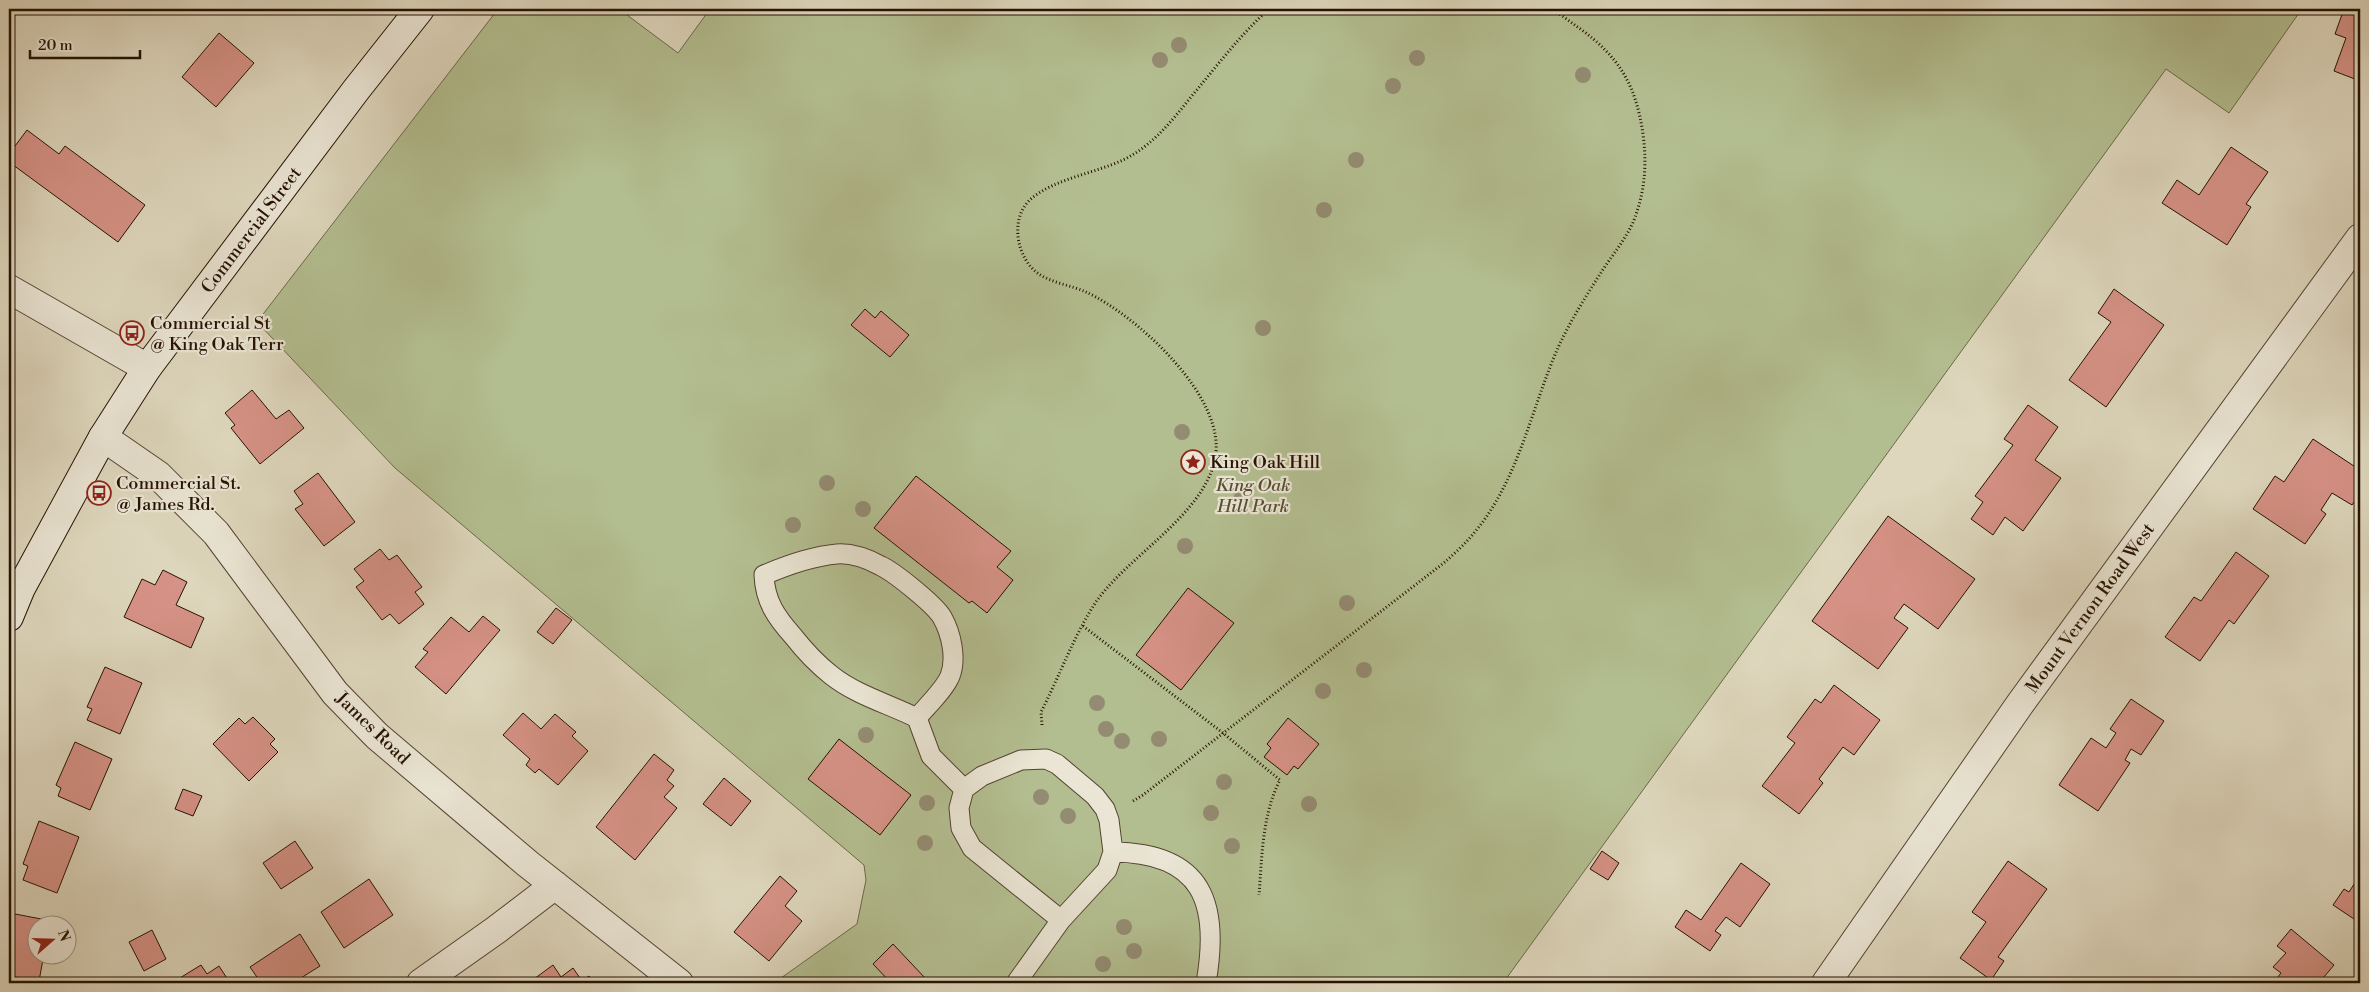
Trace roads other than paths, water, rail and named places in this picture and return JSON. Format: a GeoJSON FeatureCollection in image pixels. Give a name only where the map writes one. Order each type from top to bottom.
{"type":"FeatureCollection","features":[{"type":"Feature","properties":{"kind":"street","name":"Commercial Street"},"geometry":{"type":"LineString","coordinates":[[9,618],[21,588],[103,437],[147,368],[356,90],[420,9]]}},
{"type":"Feature","properties":{"kind":"street","name":"Mount Vernon Road West"},"geometry":{"type":"LineString","coordinates":[[1826,983],[2020,704],[2360,238]]}},
{"type":"Feature","properties":{"kind":"street"},"geometry":{"type":"LineString","coordinates":[[9,289],[147,368]]}},
{"type":"Feature","properties":{"kind":"street","name":"James Road"},"geometry":{"type":"LineString","coordinates":[[103,437],[158,475],[216,533],[335,693],[377,736],[554,885],[679,983]]}},
{"type":"Feature","properties":{"kind":"street"},"geometry":{"type":"LineString","coordinates":[[421,983],[496,930],[554,885]]}},
{"type":"Feature","properties":{"kind":"lane"},"geometry":{"type":"LineString","coordinates":[[917,718],[950,676],[953,657],[942,616],[929,602],[882,566],[862,557],[837,554],[788,564],[764,575],[768,601],[777,618],[808,654],[832,676],[881,703],[917,718],[931,756],[964,789]]}},
{"type":"Feature","properties":{"kind":"lane"},"geometry":{"type":"LineString","coordinates":[[1016,983],[1061,920],[1107,870],[1113,852],[1109,820],[1105,809],[1095,796],[1057,764],[1046,759],[1021,760],[982,776],[964,789],[958,808],[961,828],[972,848],[1061,920]]}},
{"type":"Feature","properties":{"kind":"lane"},"geometry":{"type":"LineString","coordinates":[[1113,852],[1138,854],[1167,860],[1181,867],[1192,878],[1204,898],[1210,919],[1209,964],[1206,983]]}},
{"type":"Feature","properties":{"kind":"place","name":"Commercial St @ King Oak Terr"},"geometry":{"type":"Point","coordinates":[132,333]}},
{"type":"Feature","properties":{"kind":"place","name":"King Oak Hill"},"geometry":{"type":"Point","coordinates":[1193,462]}},
{"type":"Feature","properties":{"kind":"place","name":"Commercial St. @ James Rd."},"geometry":{"type":"Point","coordinates":[99,493]}},
{"type":"Feature","properties":{"kind":"park label","name":"King Oak Hill Park"},"geometry":{"type":"Point","coordinates":[1253,495]}}]}
